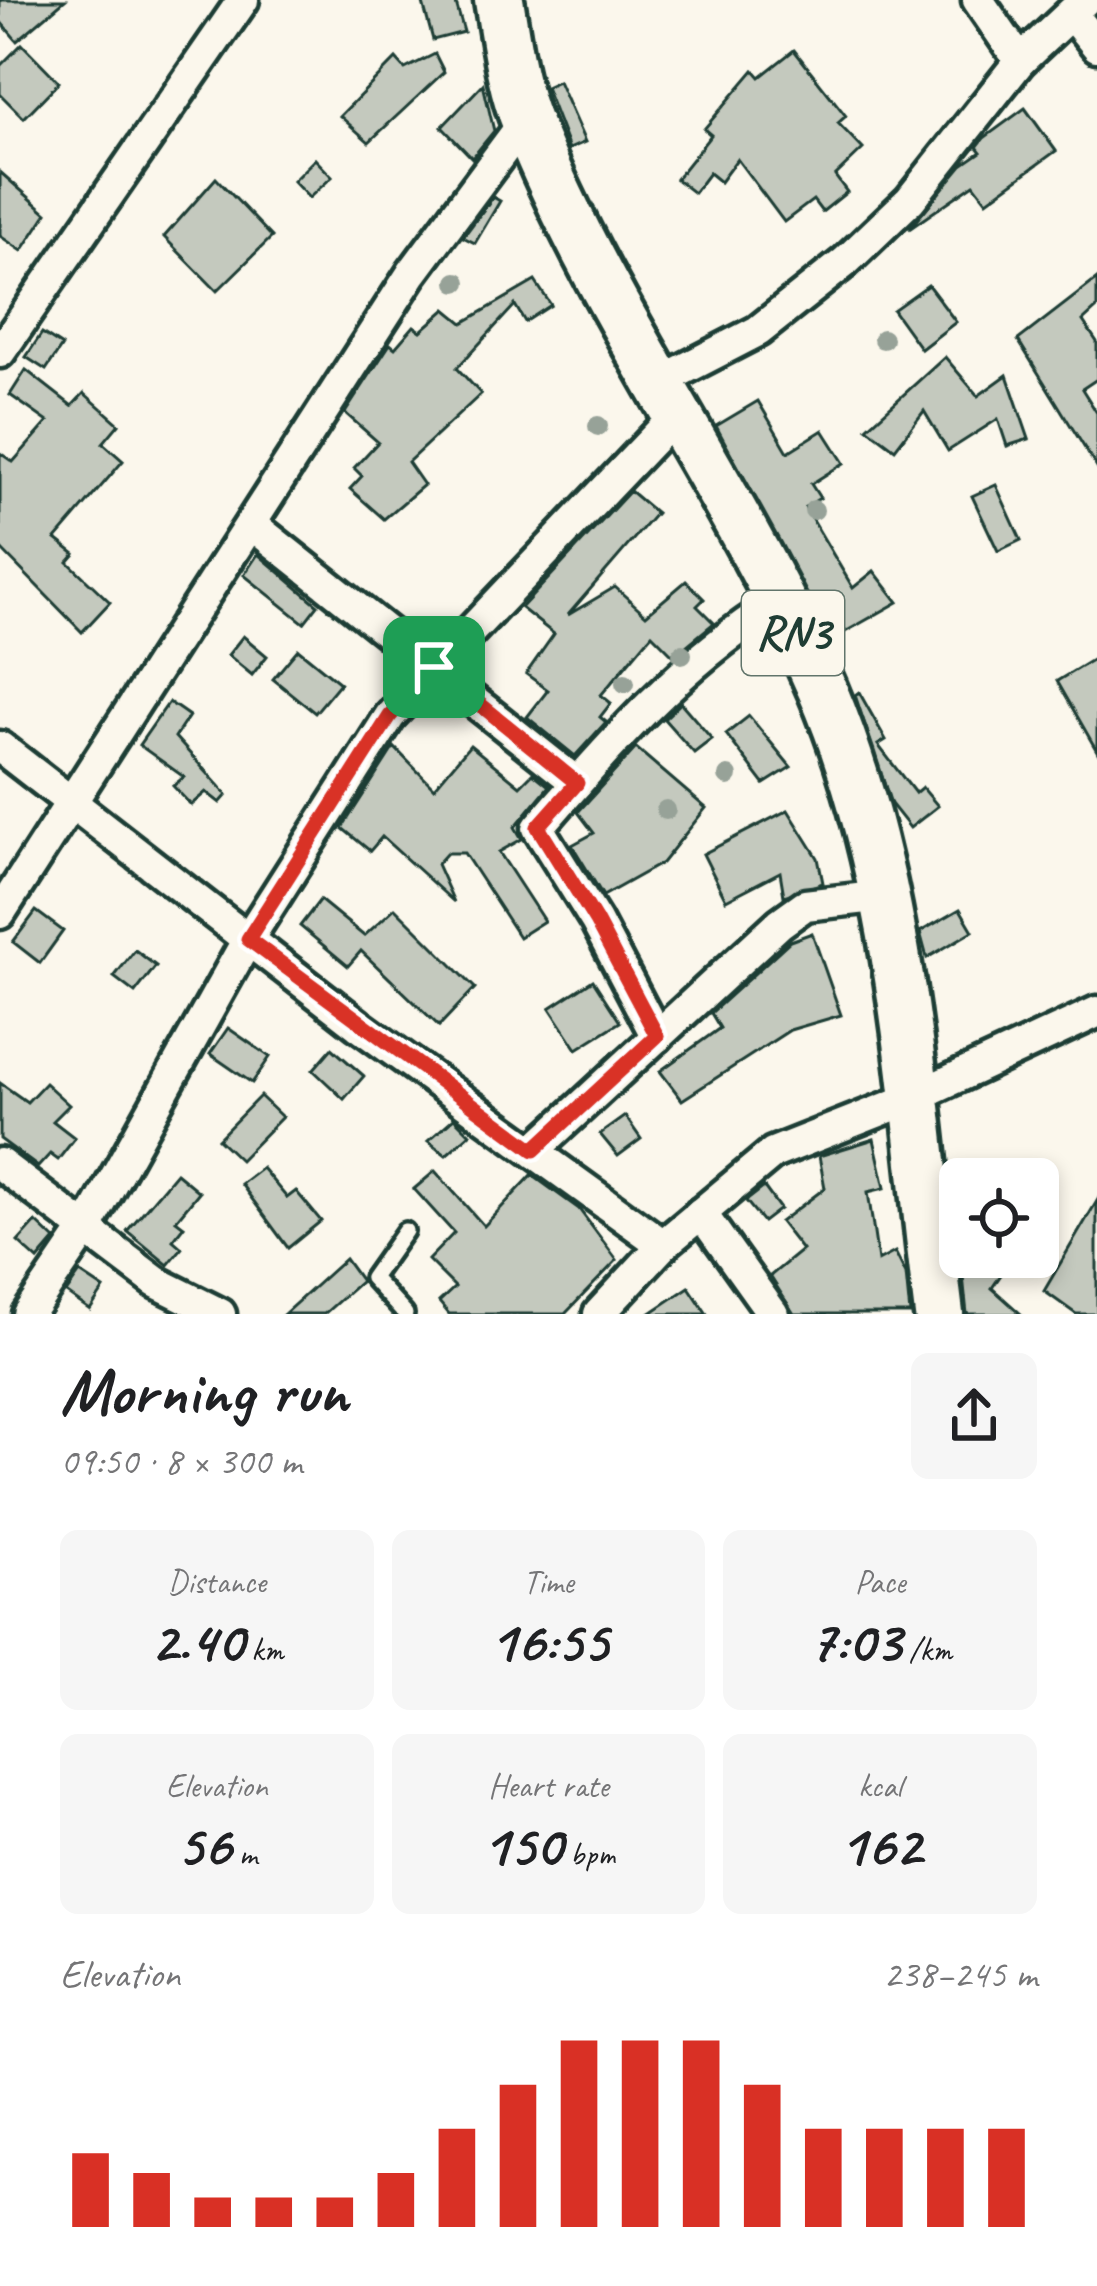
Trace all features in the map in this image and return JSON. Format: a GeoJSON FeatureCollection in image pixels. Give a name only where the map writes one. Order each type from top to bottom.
{"type":"FeatureCollection","features":[{"type":"Feature","properties":{"kind":"highway","name":"RN3"},"geometry":{"type":"LineString","coordinates":[[499,0],[525,121],[589,257],[777,603],[844,746],[884,896],[939,1314]]}},
{"type":"Feature","properties":{"kind":"street"},"geometry":{"type":"LineString","coordinates":[[0,352],[243,0]]}},
{"type":"Feature","properties":{"kind":"street"},"geometry":{"type":"LineString","coordinates":[[978,0],[1020,61]]}},
{"type":"Feature","properties":{"kind":"street"},"geometry":{"type":"LineString","coordinates":[[28,1314],[88,1226],[248,939],[390,716],[669,397],[845,262],[910,200],[1020,61],[1078,7],[1097,46]]}},
{"type":"Feature","properties":{"kind":"street"},"geometry":{"type":"LineString","coordinates":[[0,913],[412,273],[525,121]]}},
{"type":"Feature","properties":{"kind":"street"},"geometry":{"type":"LineString","coordinates":[[250,524],[577,783]]}},
{"type":"Feature","properties":{"kind":"street"},"geometry":{"type":"LineString","coordinates":[[657,1036],[596,921],[538,827],[648,704],[733,631],[777,603]]}},
{"type":"Feature","properties":{"kind":"street"},"geometry":{"type":"LineString","coordinates":[[0,747],[248,939],[663,1245]]}},
{"type":"Feature","properties":{"kind":"street"},"geometry":{"type":"LineString","coordinates":[[534,1150],[805,905],[884,896]]}},
{"type":"Feature","properties":{"kind":"street"},"geometry":{"type":"LineString","coordinates":[[599,1314],[663,1245],[772,1153],[912,1098],[1097,1012]]}},
{"type":"Feature","properties":{"kind":"street"},"geometry":{"type":"LineString","coordinates":[[0,1164],[88,1226],[156,1282],[220,1314]]}},
{"type":"Feature","properties":{"kind":"street"},"geometry":{"type":"LineString","coordinates":[[701,1214],[773,1314]]}},
{"type":"Feature","properties":{"kind":"lane"},"geometry":{"type":"LineString","coordinates":[[405,1231],[371,1278],[405,1314]]}},
{"type":"Feature","properties":{"kind":"building"},"geometry":{"type":"Polygon","coordinates":[[[0,0],[65,0],[17,41],[0,21],[0,0]]]}},
{"type":"Feature","properties":{"kind":"building"},"geometry":{"type":"Polygon","coordinates":[[[422,0],[455,0],[464,32],[433,40],[422,0]]]}},
{"type":"Feature","properties":{"kind":"building"},"geometry":{"type":"Polygon","coordinates":[[[22,44],[59,82],[24,118],[0,94],[0,66],[22,44]]]}},
{"type":"Feature","properties":{"kind":"building"},"geometry":{"type":"Polygon","coordinates":[[[794,50],[846,116],[838,123],[863,149],[835,176],[847,192],[822,212],[813,200],[784,222],[737,159],[720,182],[709,173],[694,193],[676,179],[711,135],[704,129],[754,70],[760,77],[794,50]]]}},
{"type":"Feature","properties":{"kind":"building"},"geometry":{"type":"Polygon","coordinates":[[[435,54],[444,72],[369,142],[340,116],[396,59],[405,69],[435,54]]]}},
{"type":"Feature","properties":{"kind":"building"},"geometry":{"type":"Polygon","coordinates":[[[558,81],[585,142],[569,149],[545,87],[558,81]]]}},
{"type":"Feature","properties":{"kind":"building"},"geometry":{"type":"Polygon","coordinates":[[[483,84],[494,131],[472,158],[442,127],[483,84]]]}},
{"type":"Feature","properties":{"kind":"building"},"geometry":{"type":"Polygon","coordinates":[[[1025,108],[1056,151],[987,201],[974,184],[909,229],[962,165],[981,152],[977,147],[984,138],[1025,108]]]}},
{"type":"Feature","properties":{"kind":"building"},"geometry":{"type":"Polygon","coordinates":[[[315,159],[332,177],[309,198],[293,181],[315,159]]]}},
{"type":"Feature","properties":{"kind":"building"},"geometry":{"type":"Polygon","coordinates":[[[0,172],[47,213],[22,251],[0,236],[0,172]]]}},
{"type":"Feature","properties":{"kind":"building"},"geometry":{"type":"Polygon","coordinates":[[[216,178],[272,237],[217,291],[164,237],[216,178]]]}},
{"type":"Feature","properties":{"kind":"building"},"geometry":{"type":"Polygon","coordinates":[[[493,197],[500,201],[475,243],[463,237],[493,197]]]}},
{"type":"Feature","properties":{"kind":"building"},"geometry":{"type":"Polygon","coordinates":[[[1097,279],[1097,308],[1083,321],[1097,342],[1097,379],[1082,389],[1097,413],[1097,468],[1018,340],[1097,279]]]}},
{"type":"Feature","properties":{"kind":"building"},"geometry":{"type":"Polygon","coordinates":[[[535,281],[551,305],[525,322],[515,305],[457,368],[481,394],[408,462],[424,485],[384,519],[350,489],[362,476],[354,468],[378,442],[345,413],[390,344],[395,348],[414,326],[421,331],[446,309],[463,323],[535,281]]]}},
{"type":"Feature","properties":{"kind":"building"},"geometry":{"type":"Polygon","coordinates":[[[928,285],[956,322],[921,349],[893,310],[928,285]]]}},
{"type":"Feature","properties":{"kind":"building"},"geometry":{"type":"Polygon","coordinates":[[[42,333],[62,346],[46,370],[26,357],[42,333]]]}},
{"type":"Feature","properties":{"kind":"building"},"geometry":{"type":"Polygon","coordinates":[[[945,357],[978,396],[1007,375],[1029,439],[1007,446],[998,419],[948,451],[924,411],[895,449],[867,428],[945,357]]]}},
{"type":"Feature","properties":{"kind":"building"},"geometry":{"type":"Polygon","coordinates":[[[26,370],[72,406],[84,393],[119,424],[103,443],[123,461],[56,539],[75,554],[68,562],[110,602],[82,632],[0,548],[0,453],[13,462],[48,422],[10,395],[26,370]]]}},
{"type":"Feature","properties":{"kind":"building"},"geometry":{"type":"Polygon","coordinates":[[[758,401],[788,452],[823,430],[844,463],[811,484],[820,498],[805,507],[853,588],[874,571],[898,602],[831,640],[716,426],[758,401]]]}},
{"type":"Feature","properties":{"kind":"building"},"geometry":{"type":"Polygon","coordinates":[[[996,485],[1021,540],[998,551],[972,496],[996,485]]]}},
{"type":"Feature","properties":{"kind":"building"},"geometry":{"type":"Polygon","coordinates":[[[630,491],[656,513],[568,615],[615,587],[646,615],[686,581],[704,599],[697,606],[714,623],[674,656],[652,634],[601,695],[611,703],[600,717],[606,722],[575,756],[527,717],[548,690],[526,674],[554,634],[521,608],[630,491]]]}},
{"type":"Feature","properties":{"kind":"building"},"geometry":{"type":"Polygon","coordinates":[[[258,554],[318,605],[304,623],[244,575],[258,554]]]}},
{"type":"Feature","properties":{"kind":"building"},"geometry":{"type":"Polygon","coordinates":[[[243,636],[267,656],[252,675],[228,655],[243,636]]]}},
{"type":"Feature","properties":{"kind":"building"},"geometry":{"type":"Polygon","coordinates":[[[298,649],[340,683],[315,713],[273,679],[298,649]]]}},
{"type":"Feature","properties":{"kind":"building"},"geometry":{"type":"Polygon","coordinates":[[[1097,657],[1097,751],[1057,681],[1097,657]]]}},
{"type":"Feature","properties":{"kind":"building"},"geometry":{"type":"Polygon","coordinates":[[[859,692],[886,740],[878,745],[915,793],[922,787],[938,806],[910,828],[891,804],[855,695],[859,692]]]}},
{"type":"Feature","properties":{"kind":"building"},"geometry":{"type":"Polygon","coordinates":[[[169,702],[189,716],[175,737],[227,795],[220,803],[206,792],[191,805],[173,786],[184,777],[139,745],[169,702]]]}},
{"type":"Feature","properties":{"kind":"building"},"geometry":{"type":"Polygon","coordinates":[[[681,703],[712,739],[694,753],[664,719],[681,703]]]}},
{"type":"Feature","properties":{"kind":"building"},"geometry":{"type":"Polygon","coordinates":[[[749,716],[791,767],[764,784],[726,734],[749,716]]]}},
{"type":"Feature","properties":{"kind":"building"},"geometry":{"type":"Polygon","coordinates":[[[470,745],[520,786],[533,773],[549,786],[515,827],[522,839],[499,852],[544,921],[519,937],[464,853],[447,853],[437,864],[454,902],[382,837],[370,851],[342,828],[394,747],[434,788],[470,745]]]}},
{"type":"Feature","properties":{"kind":"building"},"geometry":{"type":"Polygon","coordinates":[[[636,748],[706,808],[662,863],[603,896],[572,845],[594,833],[578,812],[636,748]]]}},
{"type":"Feature","properties":{"kind":"building"},"geometry":{"type":"Polygon","coordinates":[[[788,810],[818,858],[823,883],[784,896],[780,872],[726,900],[703,854],[788,810]]]}},
{"type":"Feature","properties":{"kind":"building"},"geometry":{"type":"Polygon","coordinates":[[[320,900],[364,936],[395,908],[475,988],[439,1026],[361,951],[348,966],[300,926],[320,900]]]}},
{"type":"Feature","properties":{"kind":"building"},"geometry":{"type":"Polygon","coordinates":[[[960,909],[973,931],[927,958],[920,932],[960,909]]]}},
{"type":"Feature","properties":{"kind":"building"},"geometry":{"type":"Polygon","coordinates":[[[36,911],[63,931],[40,963],[13,942],[36,911]]]}},
{"type":"Feature","properties":{"kind":"building"},"geometry":{"type":"Polygon","coordinates":[[[812,933],[841,1015],[790,1030],[682,1100],[660,1071],[720,1028],[711,1013],[790,941],[812,933]]]}},
{"type":"Feature","properties":{"kind":"building"},"geometry":{"type":"Polygon","coordinates":[[[135,950],[156,966],[135,993],[114,977],[135,950]]]}},
{"type":"Feature","properties":{"kind":"building"},"geometry":{"type":"Polygon","coordinates":[[[593,980],[620,1022],[577,1049],[550,1008],[593,980]]]}},
{"type":"Feature","properties":{"kind":"building"},"geometry":{"type":"Polygon","coordinates":[[[228,1028],[270,1057],[252,1083],[210,1054],[228,1028]]]}},
{"type":"Feature","properties":{"kind":"building"},"geometry":{"type":"Polygon","coordinates":[[[332,1048],[364,1076],[344,1099],[313,1070],[332,1048]]]}},
{"type":"Feature","properties":{"kind":"building"},"geometry":{"type":"Polygon","coordinates":[[[0,1083],[27,1102],[45,1083],[69,1105],[53,1121],[75,1138],[58,1160],[50,1154],[38,1167],[0,1139],[0,1083]]]}},
{"type":"Feature","properties":{"kind":"building"},"geometry":{"type":"Polygon","coordinates":[[[260,1096],[282,1117],[240,1160],[218,1139],[260,1096]]]}},
{"type":"Feature","properties":{"kind":"building"},"geometry":{"type":"Polygon","coordinates":[[[625,1116],[641,1139],[618,1156],[600,1134],[625,1116]]]}},
{"type":"Feature","properties":{"kind":"building"},"geometry":{"type":"Polygon","coordinates":[[[454,1118],[470,1134],[446,1155],[428,1141],[454,1118]]]}},
{"type":"Feature","properties":{"kind":"building"},"geometry":{"type":"Polygon","coordinates":[[[874,1139],[885,1188],[868,1192],[878,1261],[895,1252],[906,1274],[910,1314],[794,1314],[770,1276],[802,1250],[780,1222],[825,1188],[819,1156],[874,1139]]]}},
{"type":"Feature","properties":{"kind":"building"},"geometry":{"type":"Polygon","coordinates":[[[262,1168],[287,1198],[296,1191],[321,1221],[288,1248],[241,1184],[262,1168]]]}},
{"type":"Feature","properties":{"kind":"building"},"geometry":{"type":"Polygon","coordinates":[[[435,1171],[484,1226],[532,1175],[579,1209],[617,1260],[565,1314],[449,1314],[439,1302],[455,1287],[428,1260],[454,1233],[414,1189],[435,1171]]]}},
{"type":"Feature","properties":{"kind":"building"},"geometry":{"type":"Polygon","coordinates":[[[176,1173],[199,1192],[176,1220],[184,1226],[173,1240],[182,1248],[168,1265],[127,1231],[176,1173]]]}},
{"type":"Feature","properties":{"kind":"building"},"geometry":{"type":"Polygon","coordinates":[[[764,1187],[780,1209],[763,1222],[746,1201],[764,1187]]]}},
{"type":"Feature","properties":{"kind":"building"},"geometry":{"type":"Polygon","coordinates":[[[1097,1201],[1097,1314],[1076,1314],[1044,1291],[1052,1278],[1059,1278],[1059,1266],[1097,1201]]]}},
{"type":"Feature","properties":{"kind":"building"},"geometry":{"type":"Polygon","coordinates":[[[36,1222],[55,1240],[38,1260],[18,1242],[36,1222]]]}},
{"type":"Feature","properties":{"kind":"building"},"geometry":{"type":"Polygon","coordinates":[[[345,1259],[361,1281],[324,1314],[284,1314],[345,1259]]]}},
{"type":"Feature","properties":{"kind":"building"},"geometry":{"type":"Polygon","coordinates":[[[80,1273],[104,1289],[90,1310],[66,1293],[80,1273]]]}},
{"type":"Feature","properties":{"kind":"building"},"geometry":{"type":"Polygon","coordinates":[[[963,1278],[999,1278],[992,1288],[1021,1314],[967,1314],[963,1278]]]}},
{"type":"Feature","properties":{"kind":"building"},"geometry":{"type":"Polygon","coordinates":[[[689,1287],[707,1314],[649,1314],[689,1287]]]}},
{"type":"Feature","properties":{"kind":"route"},"geometry":{"type":"LineString","coordinates":[[434,667],[577,783],[538,827],[596,921],[657,1036],[534,1150],[358,1025],[248,939],[390,716],[434,667]]}}]}
